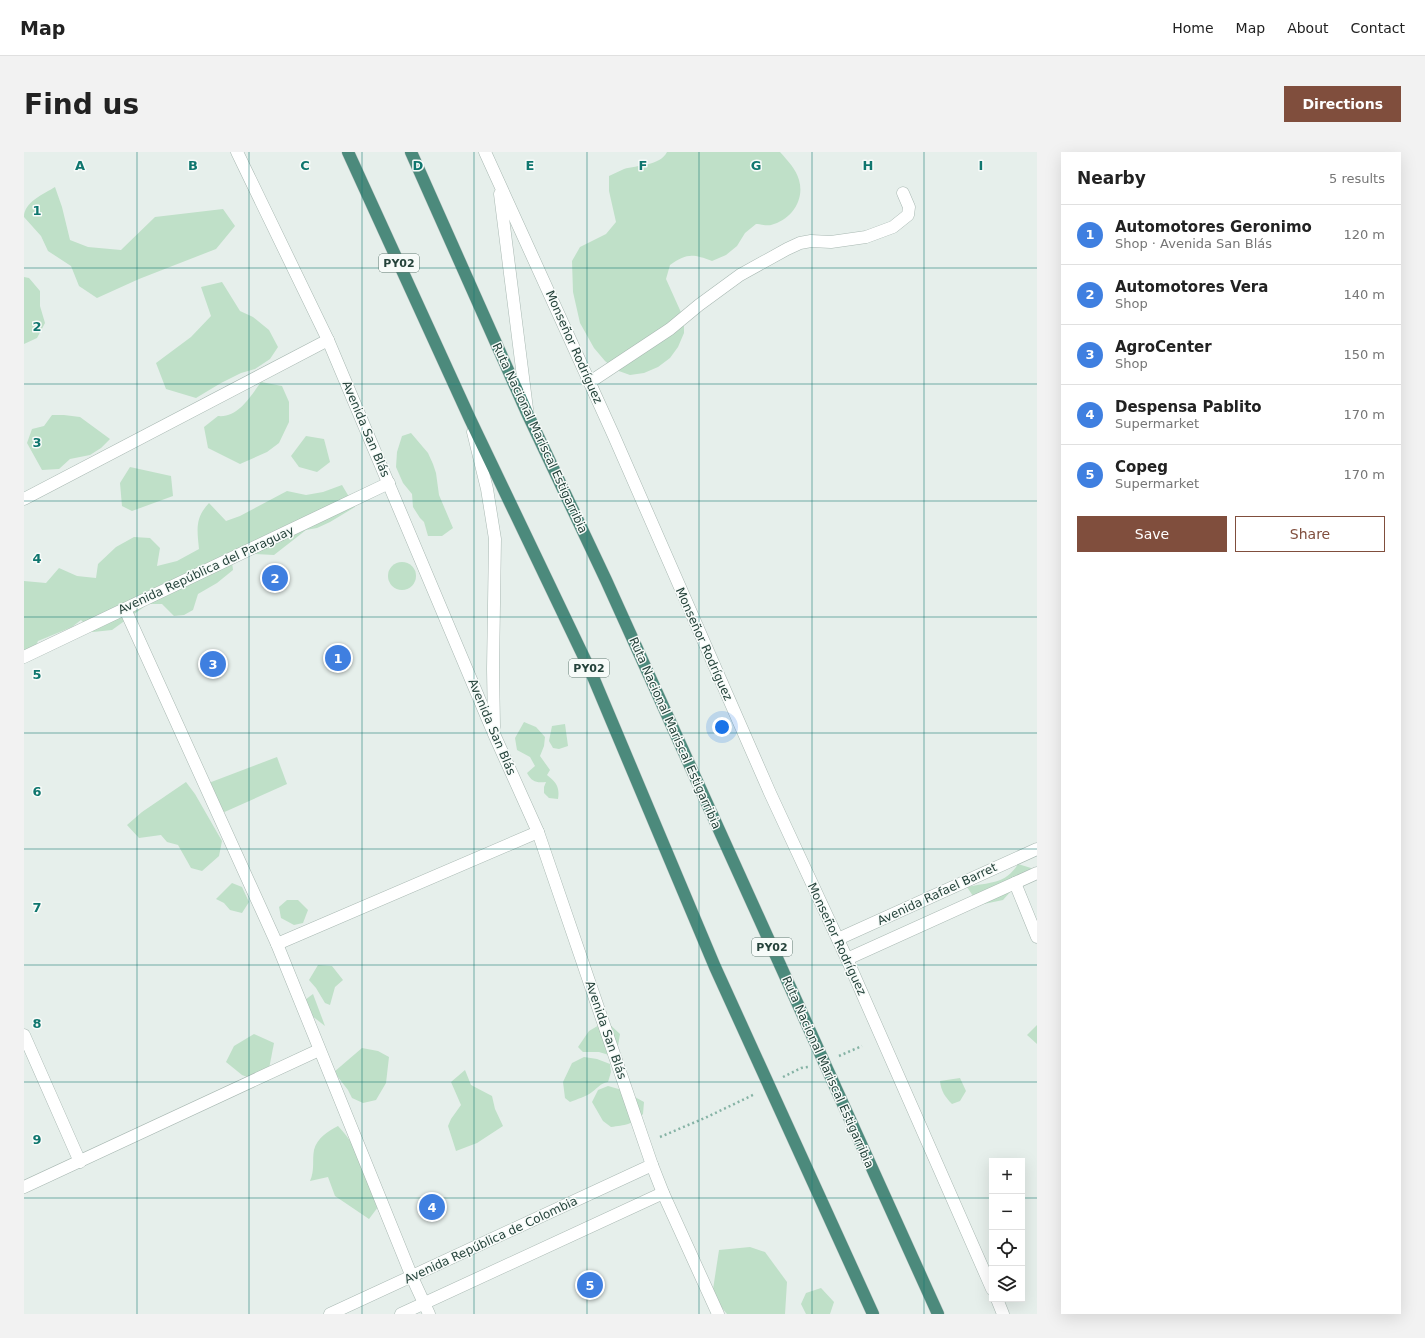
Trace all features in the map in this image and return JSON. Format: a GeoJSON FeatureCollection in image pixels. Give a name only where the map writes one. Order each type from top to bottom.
{"type":"FeatureCollection","features":[{"type":"Feature","properties":{"kind":"highway","name":"PY02"},"geometry":{"type":"LineString","coordinates":[[348,152],[470,419],[591,672],[715,967],[873,1314]]}},
{"type":"Feature","properties":{"kind":"highway","name":"Ruta Nacional Mariscal Estigarribia"},"geometry":{"type":"LineString","coordinates":[[411,152],[528,415],[606,580],[938,1314]]}},
{"type":"Feature","properties":{"kind":"street","name":"Avenida San Blás"},"geometry":{"type":"LineString","coordinates":[[237,152],[328,340],[494,734],[538,832],[652,1165],[663,1193],[718,1314]]}},
{"type":"Feature","properties":{"kind":"street","name":"Monseñor Rodríguez"},"geometry":{"type":"LineString","coordinates":[[485,152],[590,382],[770,793],[847,959],[989,1282]]}},
{"type":"Feature","properties":{"kind":"street"},"geometry":{"type":"LineString","coordinates":[[499,181],[528,415]]}},
{"type":"Feature","properties":{"kind":"street"},"geometry":{"type":"LineString","coordinates":[[590,382],[670,329],[699,305],[740,275],[787,249],[800,243],[811,241],[831,242],[866,237],[893,227],[908,215],[909,207],[903,193]]}},
{"type":"Feature","properties":{"kind":"street"},"geometry":{"type":"LineString","coordinates":[[24,499],[328,340]]}},
{"type":"Feature","properties":{"kind":"street"},"geometry":{"type":"LineString","coordinates":[[470,419],[487,489],[495,538],[493,669],[494,734]]}},
{"type":"Feature","properties":{"kind":"street","name":"Avenida República del Paraguay"},"geometry":{"type":"LineString","coordinates":[[24,657],[389,483]]}},
{"type":"Feature","properties":{"kind":"street"},"geometry":{"type":"LineString","coordinates":[[124,609],[277,944],[412,1277],[427,1309]]}},
{"type":"Feature","properties":{"kind":"street"},"geometry":{"type":"LineString","coordinates":[[277,944],[538,832]]}},
{"type":"Feature","properties":{"kind":"street","name":"Avenida Rafael Barret"},"geometry":{"type":"LineString","coordinates":[[838,939],[1037,849]]}},
{"type":"Feature","properties":{"kind":"street","name":"Avenida Rafael Barret"},"geometry":{"type":"LineString","coordinates":[[847,959],[1037,873]]}},
{"type":"Feature","properties":{"kind":"street"},"geometry":{"type":"LineString","coordinates":[[1014,883],[1037,937]]}},
{"type":"Feature","properties":{"kind":"street"},"geometry":{"type":"LineString","coordinates":[[24,1035],[80,1162]]}},
{"type":"Feature","properties":{"kind":"street"},"geometry":{"type":"LineString","coordinates":[[24,1187],[320,1050]]}},
{"type":"Feature","properties":{"kind":"street","name":"Avenida República de Colombia"},"geometry":{"type":"LineString","coordinates":[[330,1314],[652,1165]]}},
{"type":"Feature","properties":{"kind":"street"},"geometry":{"type":"LineString","coordinates":[[401,1314],[427,1309],[663,1193]]}},
{"type":"Feature","properties":{"kind":"street"},"geometry":{"type":"LineString","coordinates":[[998,1302],[1003,1314]]}},
{"type":"Feature","properties":{"kind":"path"},"geometry":{"type":"LineString","coordinates":[[847,1053],[862,1046]]}},
{"type":"Feature","properties":{"kind":"path"},"geometry":{"type":"LineString","coordinates":[[787,1074],[801,1068]]}},
{"type":"Feature","properties":{"kind":"path"},"geometry":{"type":"LineString","coordinates":[[670,1132],[744,1100]]}},
{"type":"Feature","properties":{"kind":"green space"},"geometry":{"type":"Polygon","coordinates":[[[667,152],[780,152],[798,176],[800,195],[795,208],[785,219],[771,225],[756,224],[745,233],[737,246],[726,255],[712,261],[700,257],[690,256],[681,258],[670,265],[666,279],[684,319],[684,333],[678,347],[670,358],[658,367],[644,373],[630,375],[616,370],[605,361],[594,348],[580,323],[573,292],[572,261],[580,247],[606,234],[616,222],[609,191],[609,176],[624,169],[659,160],[664,157],[667,152]]]}},
{"type":"Feature","properties":{"kind":"green space"},"geometry":{"type":"Polygon","coordinates":[[[55,187],[62,207],[70,240],[88,247],[121,250],[155,217],[223,209],[235,226],[216,249],[139,279],[97,298],[79,286],[71,266],[48,251],[41,236],[24,217],[27,207],[35,199],[55,187]]]}},
{"type":"Feature","properties":{"kind":"green space"},"geometry":{"type":"Polygon","coordinates":[[[24,277],[29,278],[40,291],[40,306],[45,323],[37,338],[24,344],[24,277]]]}},
{"type":"Feature","properties":{"kind":"green space"},"geometry":{"type":"Polygon","coordinates":[[[222,282],[240,311],[253,317],[269,330],[278,347],[270,359],[255,369],[241,373],[196,398],[166,389],[156,363],[191,337],[211,316],[201,287],[222,282]]]}},
{"type":"Feature","properties":{"kind":"green space"},"geometry":{"type":"Polygon","coordinates":[[[261,382],[282,386],[289,402],[289,422],[279,443],[267,452],[240,464],[208,448],[204,427],[218,416],[232,414],[248,400],[261,382]]]}},
{"type":"Feature","properties":{"kind":"green space"},"geometry":{"type":"Polygon","coordinates":[[[52,415],[80,417],[110,439],[101,448],[90,455],[70,459],[59,469],[42,470],[27,443],[32,429],[44,426],[52,415]]]}},
{"type":"Feature","properties":{"kind":"green space"},"geometry":{"type":"Polygon","coordinates":[[[411,433],[428,453],[433,464],[436,473],[439,495],[453,528],[442,536],[428,536],[424,522],[413,507],[412,494],[403,483],[396,467],[397,452],[402,436],[411,433]]]}},
{"type":"Feature","properties":{"kind":"green space"},"geometry":{"type":"Polygon","coordinates":[[[306,436],[324,439],[330,462],[317,472],[299,467],[291,456],[306,436]]]}},
{"type":"Feature","properties":{"kind":"green space"},"geometry":{"type":"Polygon","coordinates":[[[130,467],[171,476],[173,496],[132,511],[122,506],[120,483],[130,467]]]}},
{"type":"Feature","properties":{"kind":"green space"},"geometry":{"type":"Polygon","coordinates":[[[342,485],[355,507],[330,522],[317,528],[306,530],[274,555],[255,554],[249,544],[231,554],[233,570],[217,583],[198,594],[193,610],[184,615],[174,616],[162,604],[148,604],[112,630],[93,632],[81,620],[72,627],[38,641],[30,658],[24,662],[24,581],[46,583],[59,568],[77,576],[96,578],[98,564],[116,547],[134,537],[150,538],[160,548],[157,566],[177,561],[199,549],[199,519],[204,508],[209,503],[226,521],[240,516],[287,491],[306,495],[323,492],[342,485]]]}},
{"type":"Feature","properties":{"kind":"green space"},"geometry":{"type":"Polygon","coordinates":[[[402,562],[412,566],[416,576],[412,586],[402,590],[392,586],[388,576],[392,566],[402,562]]]}},
{"type":"Feature","properties":{"kind":"green space"},"geometry":{"type":"Polygon","coordinates":[[[524,722],[536,727],[545,737],[544,746],[540,756],[550,770],[547,775],[557,785],[558,799],[549,798],[544,793],[546,782],[535,781],[527,773],[535,766],[530,757],[517,750],[515,738],[524,722]]]}},
{"type":"Feature","properties":{"kind":"green space"},"geometry":{"type":"Polygon","coordinates":[[[565,724],[568,746],[559,749],[553,748],[549,741],[552,726],[565,724]]]}},
{"type":"Feature","properties":{"kind":"green space"},"geometry":{"type":"Polygon","coordinates":[[[277,757],[287,784],[220,814],[206,784],[277,757]]]}},
{"type":"Feature","properties":{"kind":"green space"},"geometry":{"type":"Polygon","coordinates":[[[186,782],[195,794],[222,841],[219,856],[202,871],[191,868],[178,845],[167,842],[161,835],[139,838],[127,825],[142,812],[186,782]]]}},
{"type":"Feature","properties":{"kind":"green space"},"geometry":{"type":"Polygon","coordinates":[[[1018,864],[1031,868],[1025,884],[1011,891],[1003,900],[979,905],[967,887],[996,882],[1008,876],[1018,864]]]}},
{"type":"Feature","properties":{"kind":"green space"},"geometry":{"type":"Polygon","coordinates":[[[232,883],[242,887],[249,902],[242,913],[230,910],[224,903],[216,899],[232,883]]]}},
{"type":"Feature","properties":{"kind":"green space"},"geometry":{"type":"Polygon","coordinates":[[[287,900],[298,900],[308,910],[303,923],[294,925],[281,918],[279,907],[287,900]]]}},
{"type":"Feature","properties":{"kind":"green space"},"geometry":{"type":"Polygon","coordinates":[[[318,965],[332,966],[343,980],[335,987],[330,1005],[325,1003],[309,980],[318,965]]]}},
{"type":"Feature","properties":{"kind":"green space"},"geometry":{"type":"Polygon","coordinates":[[[313,994],[325,1026],[298,1005],[313,994]]]}},
{"type":"Feature","properties":{"kind":"green space"},"geometry":{"type":"Polygon","coordinates":[[[606,1021],[620,1034],[618,1046],[609,1055],[599,1052],[583,1052],[578,1047],[589,1031],[606,1021]]]}},
{"type":"Feature","properties":{"kind":"green space"},"geometry":{"type":"Polygon","coordinates":[[[1037,1025],[1037,1044],[1027,1035],[1037,1025]]]}},
{"type":"Feature","properties":{"kind":"green space"},"geometry":{"type":"Polygon","coordinates":[[[254,1034],[274,1043],[268,1074],[255,1080],[242,1075],[226,1062],[234,1046],[254,1034]]]}},
{"type":"Feature","properties":{"kind":"green space"},"geometry":{"type":"Polygon","coordinates":[[[362,1048],[378,1051],[389,1057],[386,1083],[376,1100],[363,1103],[352,1098],[348,1090],[334,1072],[362,1048]]]}},
{"type":"Feature","properties":{"kind":"green space"},"geometry":{"type":"Polygon","coordinates":[[[584,1057],[597,1059],[610,1064],[611,1072],[608,1082],[587,1095],[570,1102],[565,1098],[563,1082],[572,1063],[584,1057]]]}},
{"type":"Feature","properties":{"kind":"green space"},"geometry":{"type":"Polygon","coordinates":[[[465,1070],[471,1085],[492,1096],[495,1109],[503,1126],[477,1143],[456,1151],[448,1126],[461,1105],[451,1082],[465,1070]]]}},
{"type":"Feature","properties":{"kind":"green space"},"geometry":{"type":"Polygon","coordinates":[[[960,1078],[966,1091],[960,1101],[952,1104],[944,1094],[940,1081],[960,1078]]]}},
{"type":"Feature","properties":{"kind":"green space"},"geometry":{"type":"Polygon","coordinates":[[[608,1086],[622,1090],[644,1102],[643,1114],[632,1122],[620,1126],[611,1127],[603,1121],[592,1102],[598,1090],[608,1086]]]}},
{"type":"Feature","properties":{"kind":"green space"},"geometry":{"type":"Polygon","coordinates":[[[338,1126],[358,1153],[381,1203],[369,1219],[335,1196],[328,1177],[310,1181],[315,1146],[323,1135],[338,1126]]]}},
{"type":"Feature","properties":{"kind":"green space"},"geometry":{"type":"Polygon","coordinates":[[[750,1247],[765,1252],[787,1282],[785,1314],[727,1314],[712,1296],[719,1250],[750,1247]]]}},
{"type":"Feature","properties":{"kind":"green space"},"geometry":{"type":"Polygon","coordinates":[[[821,1288],[834,1302],[830,1314],[806,1314],[801,1304],[806,1293],[821,1288]]]}},
{"type":"Feature","properties":{"kind":"place","name":"Automotores Vera"},"geometry":{"type":"Point","coordinates":[275,578]}},
{"type":"Feature","properties":{"kind":"place","name":"Automotores Geronimo"},"geometry":{"type":"Point","coordinates":[338,658]}},
{"type":"Feature","properties":{"kind":"place","name":"AgroCenter"},"geometry":{"type":"Point","coordinates":[213,664]}},
{"type":"Feature","properties":{"kind":"place","name":"Despensa Pablito"},"geometry":{"type":"Point","coordinates":[432,1207]}},
{"type":"Feature","properties":{"kind":"place","name":"Copeg"},"geometry":{"type":"Point","coordinates":[590,1285]}}]}
